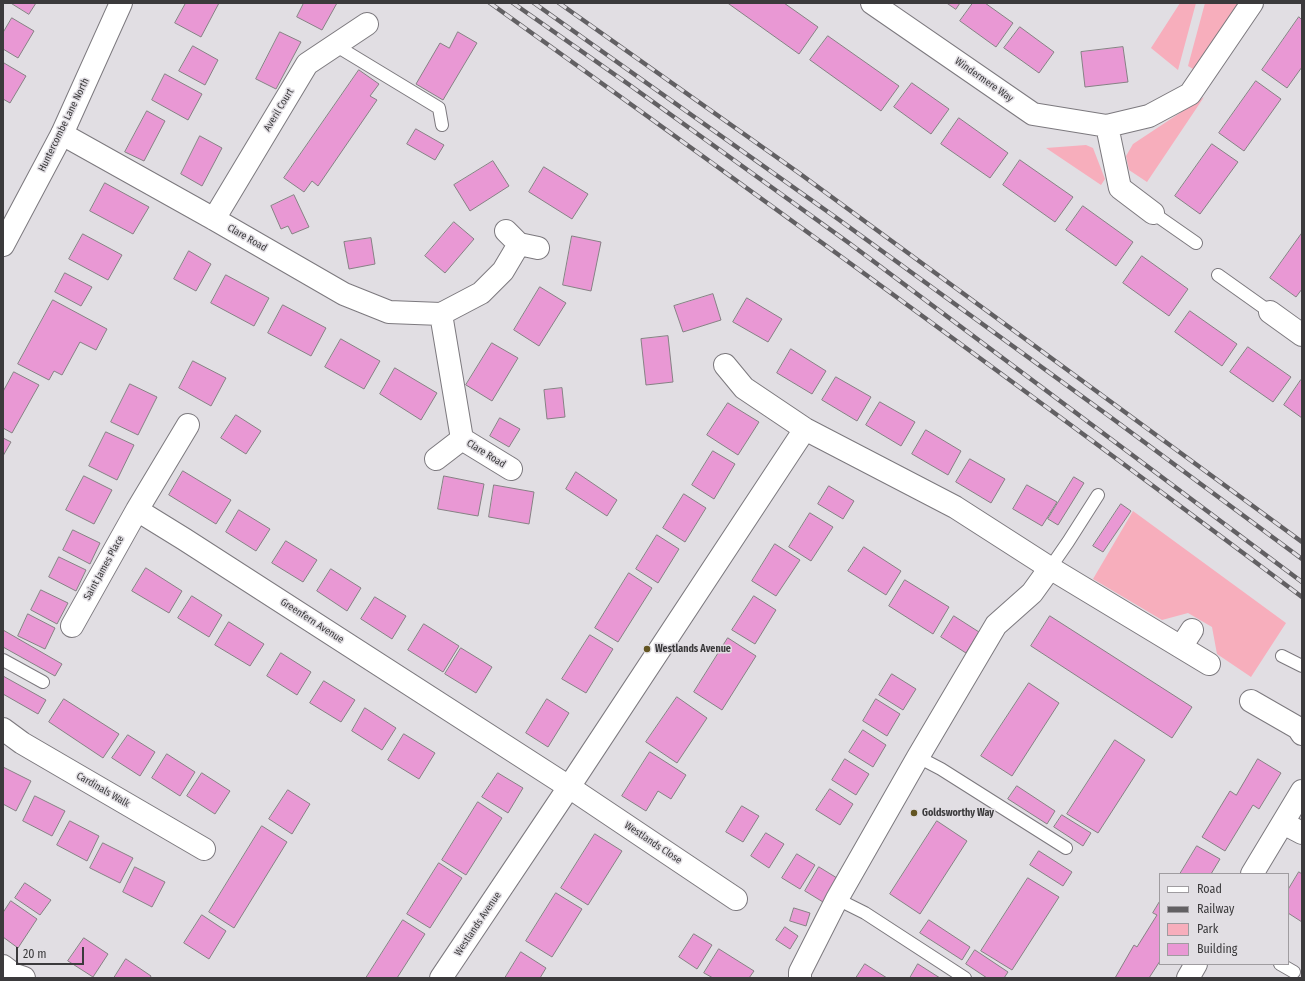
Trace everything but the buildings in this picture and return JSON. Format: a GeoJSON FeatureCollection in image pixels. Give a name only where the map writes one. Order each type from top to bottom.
{"type":"FeatureCollection","features":[{"type":"Feature","properties":{"kind":"street","name":"Huntercombe Lane North"},"geometry":{"type":"LineString","coordinates":[[3,245],[62,134],[121,3]]}},
{"type":"Feature","properties":{"kind":"street","name":"Windermere Way"},"geometry":{"type":"LineString","coordinates":[[872,3],[1033,114],[1107,126],[1149,116],[1190,94],[1252,3]]}},
{"type":"Feature","properties":{"kind":"street","name":"Averil Court"},"geometry":{"type":"LineString","coordinates":[[214,219],[307,64],[367,24]]}},
{"type":"Feature","properties":{"kind":"street"},"geometry":{"type":"LineString","coordinates":[[1107,126],[1120,188],[1153,213]]}},
{"type":"Feature","properties":{"kind":"street","name":"Clare Road"},"geometry":{"type":"LineString","coordinates":[[62,134],[344,294],[390,312],[441,314],[481,293],[503,271],[521,241]]}},
{"type":"Feature","properties":{"kind":"street"},"geometry":{"type":"LineString","coordinates":[[1270,312],[1302,335]]}},
{"type":"Feature","properties":{"kind":"street","name":"Clare Road"},"geometry":{"type":"LineString","coordinates":[[441,314],[462,439],[511,469]]}},
{"type":"Feature","properties":{"kind":"street"},"geometry":{"type":"LineString","coordinates":[[725,365],[744,388],[805,428],[955,507],[1050,568],[1187,639],[1209,664]]}},
{"type":"Feature","properties":{"kind":"street"},"geometry":{"type":"LineString","coordinates":[[137,510],[188,425]]}},
{"type":"Feature","properties":{"kind":"street","name":"Westlands Avenue"},"geometry":{"type":"LineString","coordinates":[[441,978],[569,788],[805,428]]}},
{"type":"Feature","properties":{"kind":"street","name":"Clare Road"},"geometry":{"type":"LineString","coordinates":[[436,459],[462,439]]}},
{"type":"Feature","properties":{"kind":"street","name":"Saint James Place"},"geometry":{"type":"LineString","coordinates":[[72,626],[137,510]]}},
{"type":"Feature","properties":{"kind":"street","name":"Greenfern Avenue"},"geometry":{"type":"LineString","coordinates":[[137,510],[184,538],[569,788]]}},
{"type":"Feature","properties":{"kind":"street"},"geometry":{"type":"LineString","coordinates":[[800,978],[800,972],[838,898],[918,757],[996,625],[1032,592],[1050,568]]}},
{"type":"Feature","properties":{"kind":"street"},"geometry":{"type":"LineString","coordinates":[[1251,701],[1301,727]]}},
{"type":"Feature","properties":{"kind":"street","name":"Cardinals Walk"},"geometry":{"type":"LineString","coordinates":[[3,730],[22,743],[204,849]]}},
{"type":"Feature","properties":{"kind":"street","name":"Westlands Close"},"geometry":{"type":"LineString","coordinates":[[569,788],[736,899]]}},
{"type":"Feature","properties":{"kind":"street"},"geometry":{"type":"LineString","coordinates":[[1253,873],[1293,828],[1302,791]]}},
{"type":"Feature","properties":{"kind":"street"},"geometry":{"type":"LineString","coordinates":[[1188,978],[1195,965]]}},
{"type":"Feature","properties":{"kind":"lane"},"geometry":{"type":"LineString","coordinates":[[335,45],[439,108],[442,125]]}},
{"type":"Feature","properties":{"kind":"lane"},"geometry":{"type":"LineString","coordinates":[[1153,213],[1196,243]]}},
{"type":"Feature","properties":{"kind":"lane"},"geometry":{"type":"LineString","coordinates":[[1218,276],[1270,312]]}},
{"type":"Feature","properties":{"kind":"lane"},"geometry":{"type":"LineString","coordinates":[[1050,568],[1098,495]]}},
{"type":"Feature","properties":{"kind":"lane"},"geometry":{"type":"LineString","coordinates":[[1282,656],[1302,666]]}},
{"type":"Feature","properties":{"kind":"lane"},"geometry":{"type":"LineString","coordinates":[[3,660],[43,682]]}},
{"type":"Feature","properties":{"kind":"lane"},"geometry":{"type":"LineString","coordinates":[[918,757],[941,769],[1066,848]]}},
{"type":"Feature","properties":{"kind":"lane"},"geometry":{"type":"LineString","coordinates":[[838,898],[865,913],[965,978]]}},
{"type":"Feature","properties":{"kind":"lane"},"geometry":{"type":"LineString","coordinates":[[1282,965],[1294,972]]}},
{"type":"Feature","properties":{"kind":"green space"},"geometry":{"type":"Polygon","coordinates":[[[1180,3],[1196,3],[1178,70],[1151,48],[1180,3]]]}},
{"type":"Feature","properties":{"kind":"green space"},"geometry":{"type":"Polygon","coordinates":[[[1205,3],[1240,3],[1193,69],[1188,66],[1205,3]]]}},
{"type":"Feature","properties":{"kind":"green space"},"geometry":{"type":"Polygon","coordinates":[[[1204,97],[1147,182],[1129,170],[1126,156],[1133,144],[1204,97]]]}},
{"type":"Feature","properties":{"kind":"green space"},"geometry":{"type":"Polygon","coordinates":[[[1086,145],[1093,148],[1105,179],[1101,185],[1046,148],[1086,145]]]}},
{"type":"Feature","properties":{"kind":"green space"},"geometry":{"type":"Polygon","coordinates":[[[1133,511],[1286,623],[1251,677],[1217,654],[1212,627],[1188,613],[1162,620],[1093,579],[1133,511]]]}},
{"type":"Feature","properties":{"kind":"railway"},"geometry":{"type":"LineString","coordinates":[[490,3],[898,298],[1302,597]]}},
{"type":"Feature","properties":{"kind":"railway"},"geometry":{"type":"LineString","coordinates":[[513,3],[849,243],[1302,582]]}},
{"type":"Feature","properties":{"kind":"railway"},"geometry":{"type":"LineString","coordinates":[[534,3],[838,219],[1109,416],[1302,559]]}},
{"type":"Feature","properties":{"kind":"railway"},"geometry":{"type":"LineString","coordinates":[[559,3],[799,173],[1302,542]]}},
{"type":"Feature","properties":{"kind":"place","name":"Westlands Avenue"},"geometry":{"type":"Point","coordinates":[647,649]}},
{"type":"Feature","properties":{"kind":"place","name":"Goldsworthy Way"},"geometry":{"type":"Point","coordinates":[914,813]}}]}
